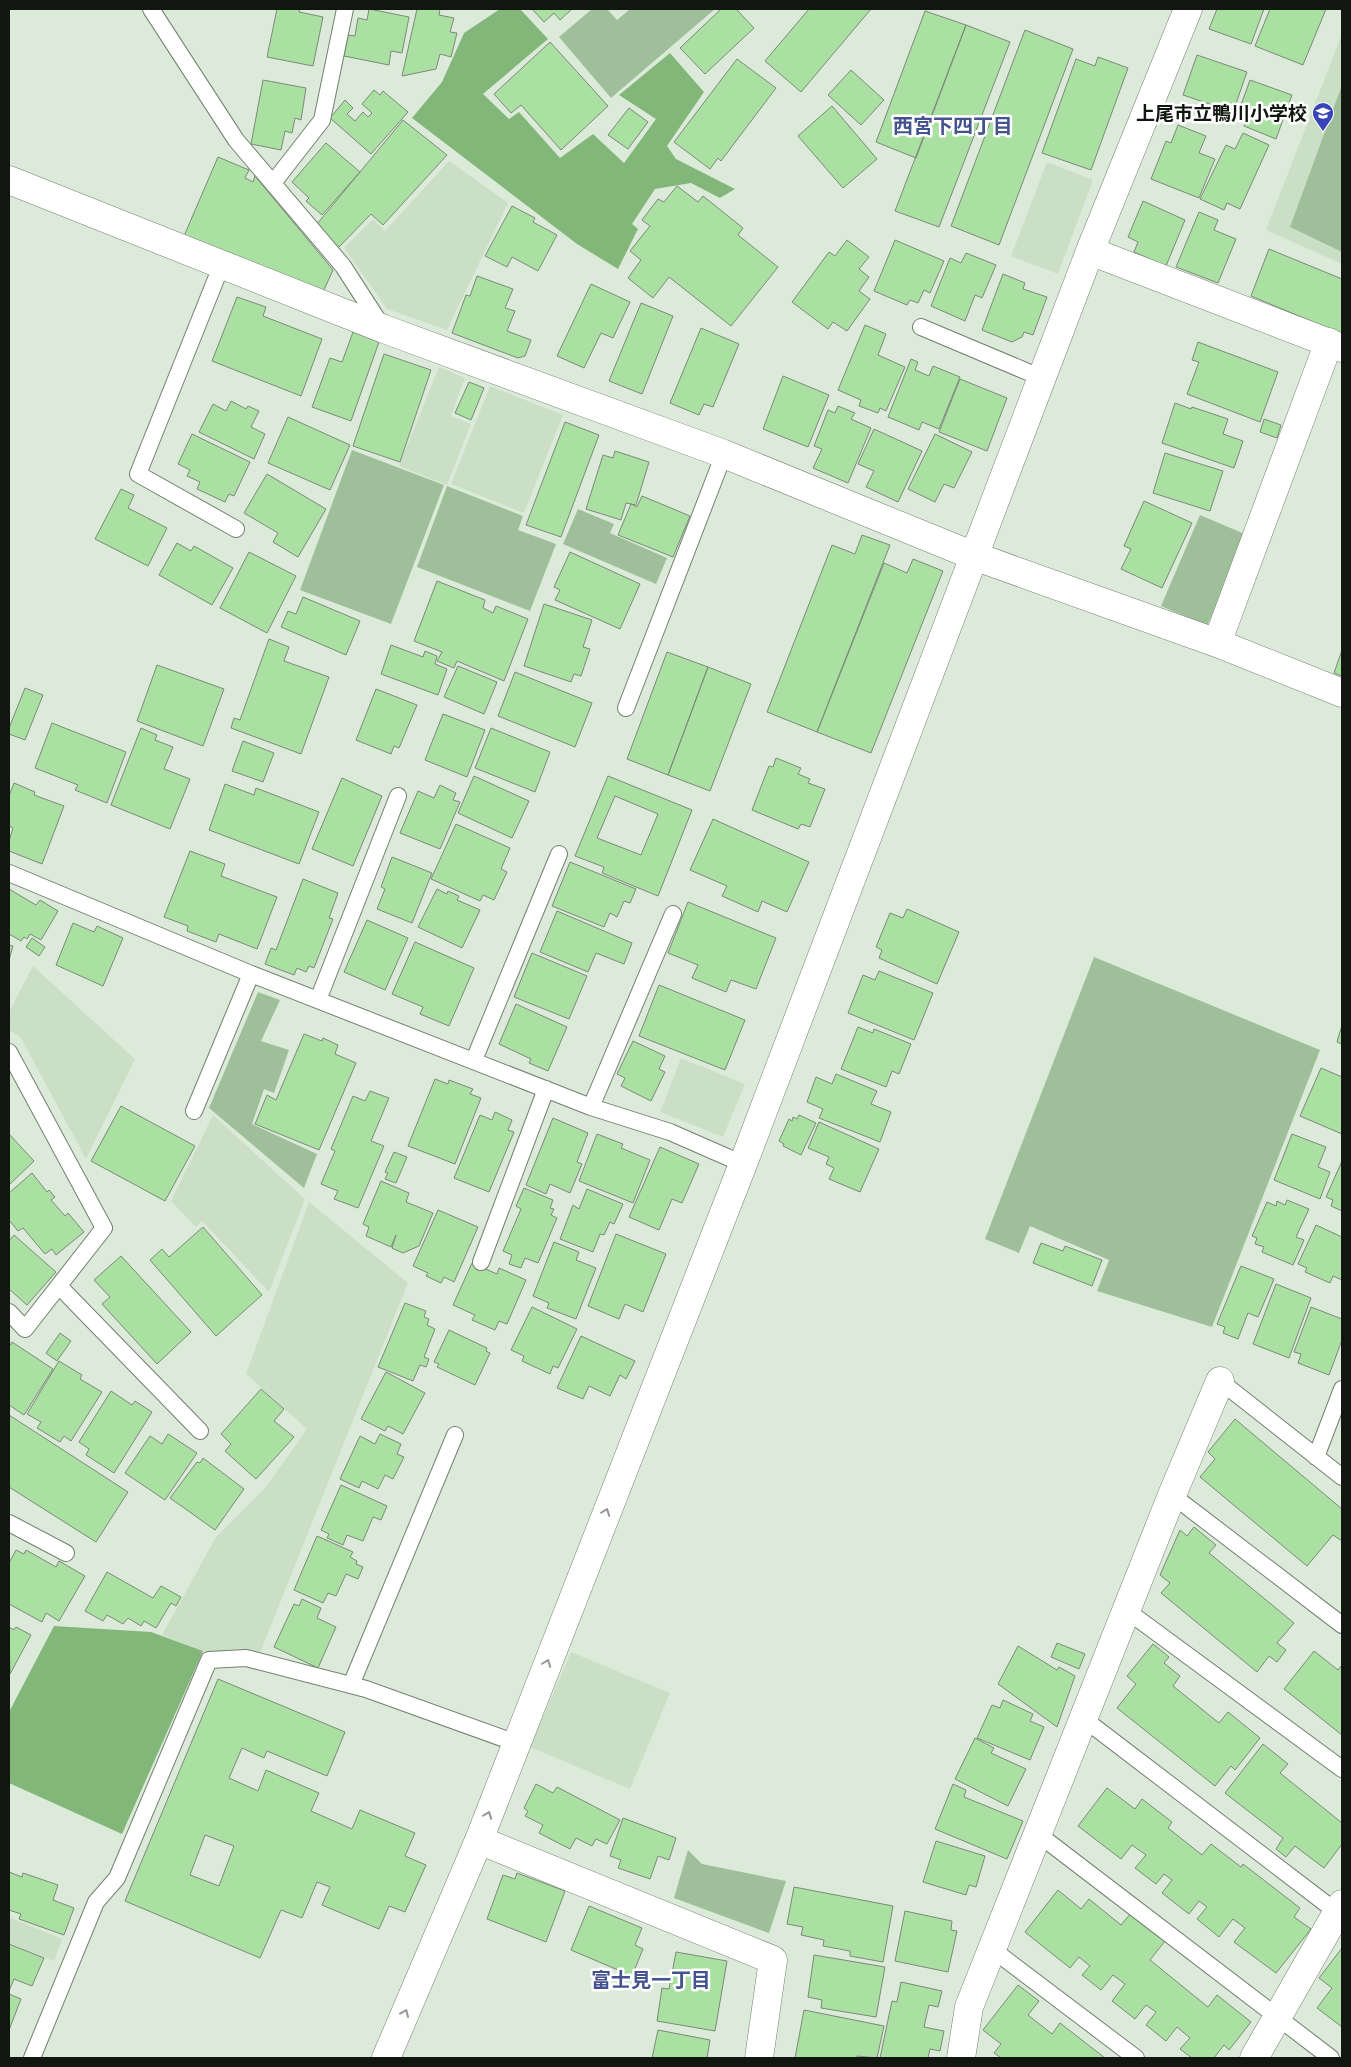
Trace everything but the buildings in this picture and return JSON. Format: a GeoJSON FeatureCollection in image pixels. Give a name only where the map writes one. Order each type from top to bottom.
{"type":"FeatureCollection","features":[{"type":"Feature","properties":{"kind":"street"},"geometry":{"type":"LineString","coordinates":[[386,2058],[479,1840],[742,1164],[1090,251],[1188,9]]}},
{"type":"Feature","properties":{"kind":"street"},"geometry":{"type":"LineString","coordinates":[[9,180],[384,329],[724,454],[974,556],[1218,643],[1342,693]]}},
{"type":"Feature","properties":{"kind":"street"},"geometry":{"type":"LineString","coordinates":[[1090,251],[1336,345],[1218,643]]}},
{"type":"Feature","properties":{"kind":"street"},"geometry":{"type":"LineString","coordinates":[[961,2058],[969,2007],[1172,1495],[1220,1381]]}},
{"type":"Feature","properties":{"kind":"street"},"geometry":{"type":"LineString","coordinates":[[479,1840],[773,1960],[759,2058]]}},
{"type":"Feature","properties":{"kind":"street"},"geometry":{"type":"LineString","coordinates":[[1254,2058],[1341,1911]]}},
{"type":"Feature","properties":{"kind":"lane"},"geometry":{"type":"LineString","coordinates":[[151,9],[236,140],[343,266],[384,329]]}},
{"type":"Feature","properties":{"kind":"lane"},"geometry":{"type":"LineString","coordinates":[[274,183],[322,120],[345,9]]}},
{"type":"Feature","properties":{"kind":"lane"},"geometry":{"type":"LineString","coordinates":[[222,264],[138,474],[236,529]]}},
{"type":"Feature","properties":{"kind":"lane"},"geometry":{"type":"LineString","coordinates":[[921,327],[1042,378]]}},
{"type":"Feature","properties":{"kind":"lane"},"geometry":{"type":"LineString","coordinates":[[626,708],[724,454]]}},
{"type":"Feature","properties":{"kind":"lane"},"geometry":{"type":"LineString","coordinates":[[318,1000],[398,796]]}},
{"type":"Feature","properties":{"kind":"lane"},"geometry":{"type":"LineString","coordinates":[[474,1060],[559,854]]}},
{"type":"Feature","properties":{"kind":"lane"},"geometry":{"type":"LineString","coordinates":[[9,873],[251,974],[592,1107],[670,1132],[742,1164]]}},
{"type":"Feature","properties":{"kind":"lane"},"geometry":{"type":"LineString","coordinates":[[592,1107],[673,914]]}},
{"type":"Feature","properties":{"kind":"lane"},"geometry":{"type":"LineString","coordinates":[[194,1111],[251,974]]}},
{"type":"Feature","properties":{"kind":"lane"},"geometry":{"type":"LineString","coordinates":[[9,1052],[104,1228],[25,1329],[9,1312]]}},
{"type":"Feature","properties":{"kind":"lane"},"geometry":{"type":"LineString","coordinates":[[481,1262],[546,1089]]}},
{"type":"Feature","properties":{"kind":"lane"},"geometry":{"type":"LineString","coordinates":[[59,1286],[200,1431]]}},
{"type":"Feature","properties":{"kind":"lane"},"geometry":{"type":"LineString","coordinates":[[1220,1381],[1342,1477]]}},
{"type":"Feature","properties":{"kind":"lane"},"geometry":{"type":"LineString","coordinates":[[1316,1456],[1342,1389]]}},
{"type":"Feature","properties":{"kind":"lane"},"geometry":{"type":"LineString","coordinates":[[351,1685],[455,1436]]}},
{"type":"Feature","properties":{"kind":"lane"},"geometry":{"type":"LineString","coordinates":[[1172,1495],[1342,1625]]}},
{"type":"Feature","properties":{"kind":"lane"},"geometry":{"type":"LineString","coordinates":[[9,1523],[66,1553]]}},
{"type":"Feature","properties":{"kind":"lane"},"geometry":{"type":"LineString","coordinates":[[1126,1610],[1342,1769]]}},
{"type":"Feature","properties":{"kind":"lane"},"geometry":{"type":"LineString","coordinates":[[32,2058],[96,1902],[116,1878],[209,1660],[246,1658],[366,1689],[516,1743]]}},
{"type":"Feature","properties":{"kind":"lane"},"geometry":{"type":"LineString","coordinates":[[1084,1719],[1341,1911]]}},
{"type":"Feature","properties":{"kind":"lane"},"geometry":{"type":"LineString","coordinates":[[1038,1834],[1331,2058]]}},
{"type":"Feature","properties":{"kind":"lane"},"geometry":{"type":"LineString","coordinates":[[992,1949],[1136,2058]]}},
{"type":"Feature","properties":{"kind":"shaded area"},"geometry":{"type":"Polygon","coordinates":[[[592,9],[607,9],[617,20],[630,9],[715,9],[611,98],[559,37],[592,9]]]}},
{"type":"Feature","properties":{"kind":"shaded area","name":"上尾市立鴨川小学校"},"geometry":{"type":"Polygon","coordinates":[[[1342,34],[1342,264],[1266,230],[1342,34]]]}},
{"type":"Feature","properties":{"kind":"shaded area"},"geometry":{"type":"Polygon","coordinates":[[[1342,85],[1342,252],[1290,227],[1342,85]]]}},
{"type":"Feature","properties":{"kind":"shaded area"},"geometry":{"type":"Polygon","coordinates":[[[449,161],[508,203],[447,330],[387,309],[344,248],[373,219],[385,231],[449,161]]]}},
{"type":"Feature","properties":{"kind":"shaded area"},"geometry":{"type":"Polygon","coordinates":[[[1047,162],[1093,180],[1058,274],[1011,256],[1047,162]]]}},
{"type":"Feature","properties":{"kind":"shaded area"},"geometry":{"type":"Polygon","coordinates":[[[439,367],[465,378],[451,416],[471,424],[447,485],[399,466],[439,367]]]}},
{"type":"Feature","properties":{"kind":"shaded area"},"geometry":{"type":"Polygon","coordinates":[[[490,386],[563,415],[524,513],[451,484],[490,386]]]}},
{"type":"Feature","properties":{"kind":"shaded area"},"geometry":{"type":"Polygon","coordinates":[[[352,450],[444,485],[391,624],[300,590],[352,450]]]}},
{"type":"Feature","properties":{"kind":"shaded area"},"geometry":{"type":"Polygon","coordinates":[[[447,486],[523,516],[518,530],[556,544],[530,611],[417,567],[447,486]]]}},
{"type":"Feature","properties":{"kind":"shaded area"},"geometry":{"type":"Polygon","coordinates":[[[578,509],[614,524],[610,533],[667,558],[656,584],[563,544],[578,509]]]}},
{"type":"Feature","properties":{"kind":"shaded area"},"geometry":{"type":"Polygon","coordinates":[[[1200,515],[1247,535],[1207,626],[1161,606],[1200,515]]]}},
{"type":"Feature","properties":{"kind":"shaded area"},"geometry":{"type":"Polygon","coordinates":[[[1094,957],[1320,1050],[1212,1327],[1097,1291],[1109,1260],[1030,1226],[1019,1253],[985,1239],[1094,957]]]}},
{"type":"Feature","properties":{"kind":"shaded area"},"geometry":{"type":"Polygon","coordinates":[[[33,966],[135,1059],[86,1159],[21,1038],[9,1030],[9,1012],[33,966]]]}},
{"type":"Feature","properties":{"kind":"shaded area"},"geometry":{"type":"Polygon","coordinates":[[[258,992],[280,1000],[261,1041],[289,1050],[274,1093],[264,1089],[252,1124],[317,1154],[304,1188],[209,1108],[258,992]]]}},
{"type":"Feature","properties":{"kind":"shaded area"},"geometry":{"type":"Polygon","coordinates":[[[681,1058],[745,1084],[723,1137],[660,1112],[681,1058]]]}},
{"type":"Feature","properties":{"kind":"shaded area"},"geometry":{"type":"Polygon","coordinates":[[[213,1115],[305,1199],[269,1292],[202,1221],[196,1227],[171,1201],[213,1115]]]}},
{"type":"Feature","properties":{"kind":"shaded area"},"geometry":{"type":"Polygon","coordinates":[[[309,1202],[408,1283],[260,1653],[203,1651],[162,1635],[216,1537],[265,1488],[307,1429],[246,1374],[309,1202]]]}},
{"type":"Feature","properties":{"kind":"shaded area"},"geometry":{"type":"Polygon","coordinates":[[[571,1652],[670,1693],[630,1789],[530,1747],[571,1652]]]}},
{"type":"Feature","properties":{"kind":"shaded area"},"geometry":{"type":"Polygon","coordinates":[[[688,1850],[702,1864],[786,1881],[769,1933],[674,1898],[688,1850]]]}},
{"type":"Feature","properties":{"kind":"shaded area"},"geometry":{"type":"Polygon","coordinates":[[[9,1917],[62,1939],[54,1961],[9,1943],[9,1917]]]}},
{"type":"Feature","properties":{"kind":"green space"},"geometry":{"type":"Polygon","coordinates":[[[500,9],[520,9],[548,39],[483,94],[509,119],[519,112],[560,158],[593,134],[624,163],[656,119],[619,95],[670,53],[704,92],[667,146],[676,159],[735,189],[720,198],[691,183],[655,189],[632,224],[638,229],[618,269],[577,244],[412,118],[442,82],[464,33],[500,9]]]}},
{"type":"Feature","properties":{"kind":"green space"},"geometry":{"type":"Polygon","coordinates":[[[54,1626],[151,1632],[203,1651],[122,1834],[9,1783],[9,1712],[54,1626]]]}},
{"type":"Feature","properties":{"kind":"place","name":"上尾市立鴨川小学校"},"geometry":{"type":"Point","coordinates":[1323,132]}},
{"type":"Feature","properties":{"kind":"district","name":"西宮下四丁目"},"geometry":{"type":"Point","coordinates":[953,126]}},
{"type":"Feature","properties":{"kind":"district","name":"富士見一丁目"},"geometry":{"type":"Point","coordinates":[651,1980]}}]}
